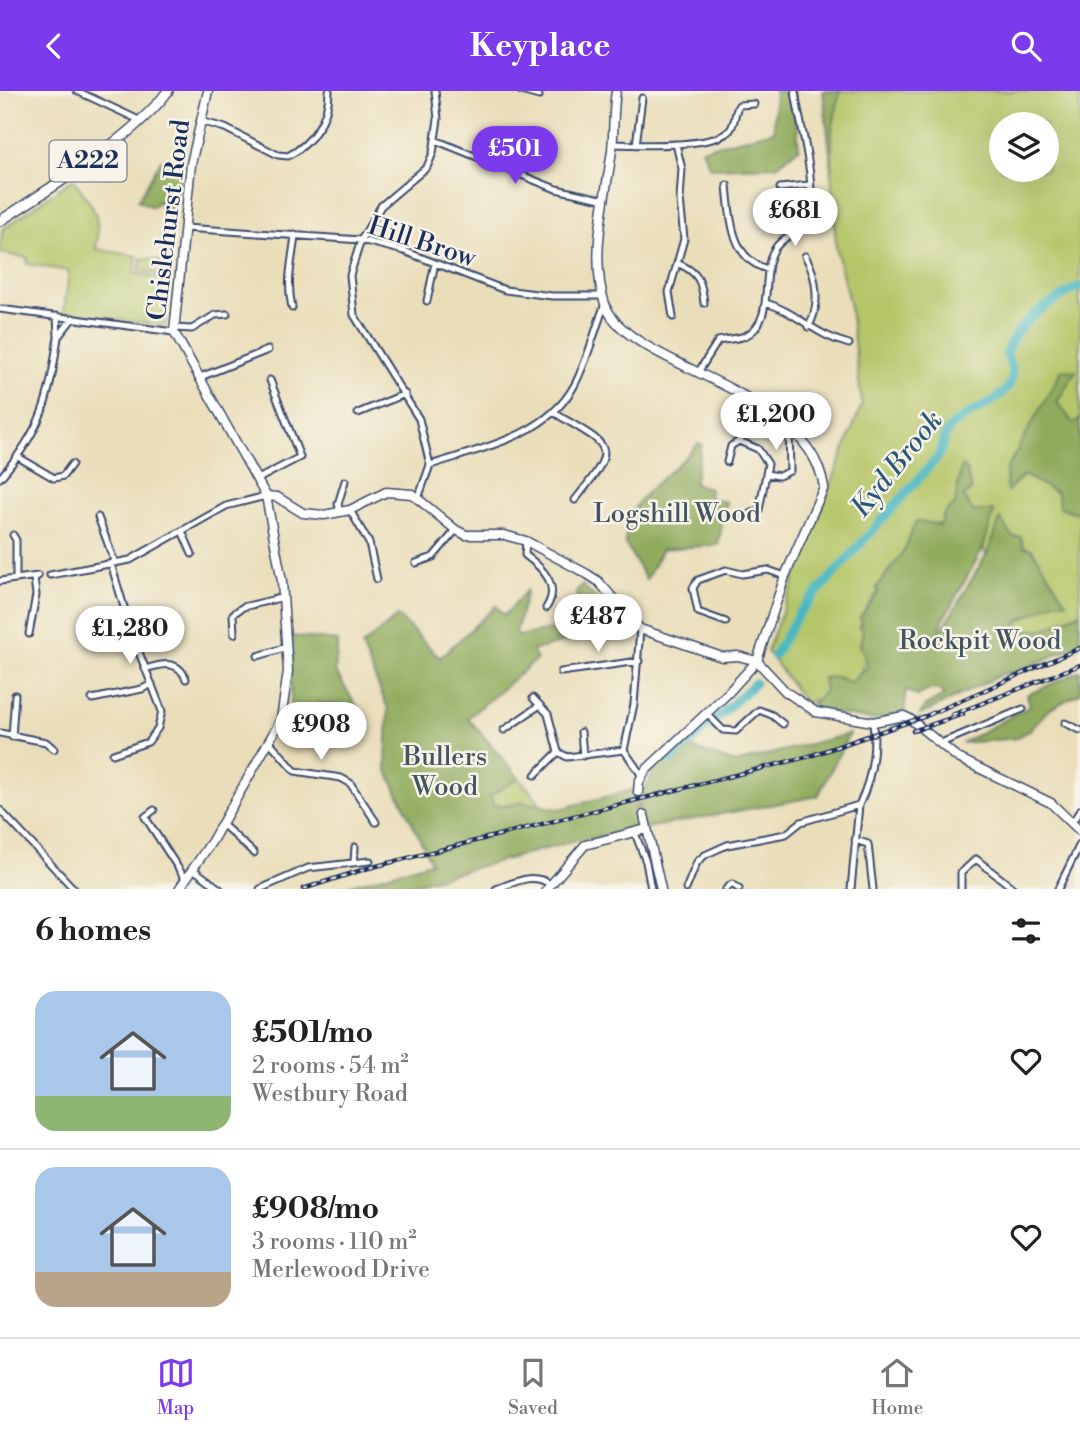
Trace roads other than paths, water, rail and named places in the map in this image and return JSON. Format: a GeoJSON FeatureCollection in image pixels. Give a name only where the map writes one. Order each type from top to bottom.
{"type":"FeatureCollection","features":[{"type":"Feature","properties":{"kind":"main road","name":"A222"},"geometry":{"type":"LineString","coordinates":[[0,221],[85,163],[139,120],[168,91]]}},
{"type":"Feature","properties":{"kind":"street"},"geometry":{"type":"LineString","coordinates":[[77,91],[139,120]]}},
{"type":"Feature","properties":{"kind":"street","name":"Chislehurst Road"},"geometry":{"type":"LineString","coordinates":[[179,889],[222,824],[284,711],[287,647],[284,597],[273,522],[266,496],[198,379],[174,330],[191,165],[208,91]]}},
{"type":"Feature","properties":{"kind":"street"},"geometry":{"type":"LineString","coordinates":[[200,121],[225,128],[278,155],[288,156],[321,125],[327,110],[329,91]]}},
{"type":"Feature","properties":{"kind":"street"},"geometry":{"type":"LineString","coordinates":[[419,496],[430,465],[419,419],[354,315],[351,275],[360,240],[381,206],[427,167],[438,119],[435,91]]}},
{"type":"Feature","properties":{"kind":"street"},"geometry":{"type":"LineString","coordinates":[[521,91],[539,96]]}},
{"type":"Feature","properties":{"kind":"street"},"geometry":{"type":"LineString","coordinates":[[616,91],[599,249],[604,300],[610,316],[634,337],[733,388],[789,429],[813,459],[824,487],[785,576],[757,661],[642,776],[638,792]]}},
{"type":"Feature","properties":{"kind":"street"},"geometry":{"type":"LineString","coordinates":[[699,371],[714,344],[741,338],[754,330],[766,303],[767,269],[780,242],[807,221],[809,185],[795,91]]}},
{"type":"Feature","properties":{"kind":"street"},"geometry":{"type":"LineString","coordinates":[[636,145],[642,98]]}},
{"type":"Feature","properties":{"kind":"street"},"geometry":{"type":"LineString","coordinates":[[612,144],[676,144],[717,139],[732,126],[739,104],[754,104]]}},
{"type":"Feature","properties":{"kind":"street"},"geometry":{"type":"LineString","coordinates":[[435,140],[556,189],[605,200]]}},
{"type":"Feature","properties":{"kind":"street"},"geometry":{"type":"LineString","coordinates":[[673,317],[669,292],[684,239],[680,199],[682,169],[676,144]]}},
{"type":"Feature","properties":{"kind":"street"},"geometry":{"type":"LineString","coordinates":[[727,185],[730,217],[741,250],[751,263],[767,269]]}},
{"type":"Feature","properties":{"kind":"street"},"geometry":{"type":"LineString","coordinates":[[780,188],[809,185]]}},
{"type":"Feature","properties":{"kind":"street","name":"Hill Brow"},"geometry":{"type":"LineString","coordinates":[[185,228],[360,240],[404,251],[505,290],[604,300]]}},
{"type":"Feature","properties":{"kind":"street"},"geometry":{"type":"LineString","coordinates":[[292,308],[287,283],[292,266],[295,235]]}},
{"type":"Feature","properties":{"kind":"street"},"geometry":{"type":"LineString","coordinates":[[805,255],[812,267],[816,305],[808,327]]}},
{"type":"Feature","properties":{"kind":"street"},"geometry":{"type":"LineString","coordinates":[[427,300],[435,263]]}},
{"type":"Feature","properties":{"kind":"street"},"geometry":{"type":"LineString","coordinates":[[679,264],[697,275],[702,283],[704,303]]}},
{"type":"Feature","properties":{"kind":"street"},"geometry":{"type":"LineString","coordinates":[[430,465],[512,437],[553,412],[564,400],[579,375],[604,300]]}},
{"type":"Feature","properties":{"kind":"street"},"geometry":{"type":"LineString","coordinates":[[766,303],[783,309],[826,338],[849,344]]}},
{"type":"Feature","properties":{"kind":"street"},"geometry":{"type":"LineString","coordinates":[[0,309],[174,330],[192,329],[215,315],[227,314]]}},
{"type":"Feature","properties":{"kind":"street"},"geometry":{"type":"LineString","coordinates":[[0,478],[18,457],[44,412],[58,337],[57,316]]}},
{"type":"Feature","properties":{"kind":"street"},"geometry":{"type":"LineString","coordinates":[[600,316],[610,316]]}},
{"type":"Feature","properties":{"kind":"street"},"geometry":{"type":"LineString","coordinates":[[58,337],[73,318]]}},
{"type":"Feature","properties":{"kind":"street"},"geometry":{"type":"LineString","coordinates":[[198,379],[268,350]]}},
{"type":"Feature","properties":{"kind":"street"},"geometry":{"type":"LineString","coordinates":[[258,479],[300,457],[270,380]]}},
{"type":"Feature","properties":{"kind":"street"},"geometry":{"type":"LineString","coordinates":[[358,413],[405,394]]}},
{"type":"Feature","properties":{"kind":"street"},"geometry":{"type":"LineString","coordinates":[[553,412],[595,438],[603,445],[606,455],[603,465],[575,500]]}},
{"type":"Feature","properties":{"kind":"street"},"geometry":{"type":"LineString","coordinates":[[766,474],[787,475],[790,471],[789,429]]}},
{"type":"Feature","properties":{"kind":"street"},"geometry":{"type":"LineString","coordinates":[[727,462],[730,446],[739,441],[758,449],[768,464],[760,510],[743,517]]}},
{"type":"Feature","properties":{"kind":"street"},"geometry":{"type":"LineString","coordinates":[[18,457],[54,478],[63,476],[72,464]]}},
{"type":"Feature","properties":{"kind":"street"},"geometry":{"type":"LineString","coordinates":[[340,512],[338,504],[345,481]]}},
{"type":"Feature","properties":{"kind":"street"},"geometry":{"type":"LineString","coordinates":[[343,488],[350,490]]}},
{"type":"Feature","properties":{"kind":"street"},"geometry":{"type":"LineString","coordinates":[[50,575],[137,557],[226,506],[266,496],[277,497],[308,514],[350,510],[386,492],[401,491],[419,496],[456,530],[466,535],[504,535],[526,541],[598,581],[640,629],[722,657],[738,656],[757,661],[786,692],[816,712],[841,719],[873,722],[904,716],[958,758],[1051,803],[1080,831]]}},
{"type":"Feature","properties":{"kind":"street"},"geometry":{"type":"LineString","coordinates":[[350,510],[369,543],[377,579]]}},
{"type":"Feature","properties":{"kind":"street"},"geometry":{"type":"LineString","coordinates":[[99,517],[133,637],[162,711],[155,733],[141,746],[113,754]]}},
{"type":"Feature","properties":{"kind":"street"},"geometry":{"type":"LineString","coordinates":[[416,563],[433,557],[456,530]]}},
{"type":"Feature","properties":{"kind":"street"},"geometry":{"type":"LineString","coordinates":[[182,531],[191,554]]}},
{"type":"Feature","properties":{"kind":"street"},"geometry":{"type":"LineString","coordinates":[[13,535],[17,548],[16,579]]}},
{"type":"Feature","properties":{"kind":"street"},"geometry":{"type":"LineString","coordinates":[[526,541],[525,555],[539,565],[551,584],[550,606]]}},
{"type":"Feature","properties":{"kind":"street"},"geometry":{"type":"LineString","coordinates":[[726,622],[698,613],[693,588],[698,580],[726,569],[742,574],[768,570],[785,576]]}},
{"type":"Feature","properties":{"kind":"street"},"geometry":{"type":"LineString","coordinates":[[0,581],[36,577],[36,595],[29,634]]}},
{"type":"Feature","properties":{"kind":"street"},"geometry":{"type":"LineString","coordinates":[[234,633],[233,614],[243,607],[284,597]]}},
{"type":"Feature","properties":{"kind":"street"},"geometry":{"type":"LineString","coordinates":[[129,624],[166,612]]}},
{"type":"Feature","properties":{"kind":"street"},"geometry":{"type":"LineString","coordinates":[[640,629],[639,661],[624,750],[642,776]]}},
{"type":"Feature","properties":{"kind":"street"},"geometry":{"type":"LineString","coordinates":[[81,635],[116,641],[133,637]]}},
{"type":"Feature","properties":{"kind":"street"},"geometry":{"type":"LineString","coordinates":[[258,656],[287,647]]}},
{"type":"Feature","properties":{"kind":"street"},"geometry":{"type":"LineString","coordinates":[[561,672],[639,661]]}},
{"type":"Feature","properties":{"kind":"street"},"geometry":{"type":"LineString","coordinates":[[145,669],[173,664],[182,669],[186,678]]}},
{"type":"Feature","properties":{"kind":"street"},"geometry":{"type":"LineString","coordinates":[[92,699],[142,689],[152,684]]}},
{"type":"Feature","properties":{"kind":"street"},"geometry":{"type":"LineString","coordinates":[[12,737],[15,695]]}},
{"type":"Feature","properties":{"kind":"street"},"geometry":{"type":"LineString","coordinates":[[533,698],[548,714],[558,752],[567,757],[624,750]]}},
{"type":"Feature","properties":{"kind":"street"},"geometry":{"type":"LineString","coordinates":[[504,730],[540,705]]}},
{"type":"Feature","properties":{"kind":"street"},"geometry":{"type":"LineString","coordinates":[[942,743],[1023,709]]}},
{"type":"Feature","properties":{"kind":"street"},"geometry":{"type":"LineString","coordinates":[[706,713],[723,730],[736,731],[759,710],[772,715],[783,724]]}},
{"type":"Feature","properties":{"kind":"street"},"geometry":{"type":"LineString","coordinates":[[851,889],[859,805],[868,787],[874,759],[873,722]]}},
{"type":"Feature","properties":{"kind":"street"},"geometry":{"type":"LineString","coordinates":[[1065,723],[1080,730]]}},
{"type":"Feature","properties":{"kind":"street"},"geometry":{"type":"LineString","coordinates":[[581,732],[583,756]]}},
{"type":"Feature","properties":{"kind":"street"},"geometry":{"type":"LineString","coordinates":[[0,733],[46,742],[54,749]]}},
{"type":"Feature","properties":{"kind":"street"},"geometry":{"type":"LineString","coordinates":[[269,741],[295,771],[341,778],[350,783],[376,822]]}},
{"type":"Feature","properties":{"kind":"street"},"geometry":{"type":"LineString","coordinates":[[536,775],[558,752]]}},
{"type":"Feature","properties":{"kind":"street"},"geometry":{"type":"LineString","coordinates":[[686,889],[697,862],[705,855],[727,845],[750,843],[786,834],[801,821],[859,805]]}},
{"type":"Feature","properties":{"kind":"street"},"geometry":{"type":"LineString","coordinates":[[0,810],[74,889]]}},
{"type":"Feature","properties":{"kind":"street"},"geometry":{"type":"LineString","coordinates":[[154,810],[145,817],[186,880]]}},
{"type":"Feature","properties":{"kind":"street"},"geometry":{"type":"LineString","coordinates":[[1072,823],[1080,810]]}},
{"type":"Feature","properties":{"kind":"street"},"geometry":{"type":"LineString","coordinates":[[644,815],[661,889]]}},
{"type":"Feature","properties":{"kind":"street"},"geometry":{"type":"LineString","coordinates":[[222,824],[254,853]]}},
{"type":"Feature","properties":{"kind":"street"},"geometry":{"type":"LineString","coordinates":[[496,889],[529,877],[539,877],[548,887],[585,845],[646,829]]}},
{"type":"Feature","properties":{"kind":"street"},"geometry":{"type":"LineString","coordinates":[[635,833],[646,862],[651,889]]}},
{"type":"Feature","properties":{"kind":"street"},"geometry":{"type":"LineString","coordinates":[[855,839],[868,844],[873,889]]}},
{"type":"Feature","properties":{"kind":"street"},"geometry":{"type":"LineString","coordinates":[[1058,889],[1080,844]]}},
{"type":"Feature","properties":{"kind":"street"},"geometry":{"type":"LineString","coordinates":[[354,862],[355,847]]}},
{"type":"Feature","properties":{"kind":"street"},"geometry":{"type":"LineString","coordinates":[[961,889],[961,873],[975,859],[1014,889]]}},
{"type":"Feature","properties":{"kind":"street"},"geometry":{"type":"LineString","coordinates":[[260,889],[308,868],[370,861]]}},
{"type":"Feature","properties":{"kind":"street"},"geometry":{"type":"LineString","coordinates":[[193,869],[220,889]]}},
{"type":"Feature","properties":{"kind":"street"},"geometry":{"type":"LineString","coordinates":[[726,889],[732,884],[739,889]]}},
{"type":"Feature","properties":{"kind":"waterway","name":"Kyd Brook"},"geometry":{"type":"LineString","coordinates":[[774,656],[799,613],[938,457],[948,430],[1005,391],[1012,374],[1006,353],[1018,331],[1036,313],[1080,286]]}},
{"type":"Feature","properties":{"kind":"waterway","name":"Kyd Brook"},"geometry":{"type":"LineString","coordinates":[[717,718],[755,683]]}},
{"type":"Feature","properties":{"kind":"waterway","name":"Kyd Brook"},"geometry":{"type":"LineString","coordinates":[[670,761],[711,723]]}},
{"type":"Feature","properties":{"kind":"tunnel"},"geometry":{"type":"LineString","coordinates":[[638,792],[644,815]]}},
{"type":"Feature","properties":{"kind":"railway"},"geometry":{"type":"LineString","coordinates":[[303,889],[365,869],[810,756],[926,716],[1080,648]]}},
{"type":"Feature","properties":{"kind":"railway"},"geometry":{"type":"LineString","coordinates":[[952,715],[1080,665]]}},
{"type":"Feature","properties":{"kind":"railway"},"geometry":{"type":"LineString","coordinates":[[913,731],[963,714]]}},
{"type":"Feature","properties":{"kind":"park label","name":"Logshill Wood"},"geometry":{"type":"Point","coordinates":[677,514]}},
{"type":"Feature","properties":{"kind":"park label","name":"Rockpit Wood"},"geometry":{"type":"Point","coordinates":[980,641]}},
{"type":"Feature","properties":{"kind":"park label","name":"Bullers Wood"},"geometry":{"type":"Point","coordinates":[445,772]}}]}
